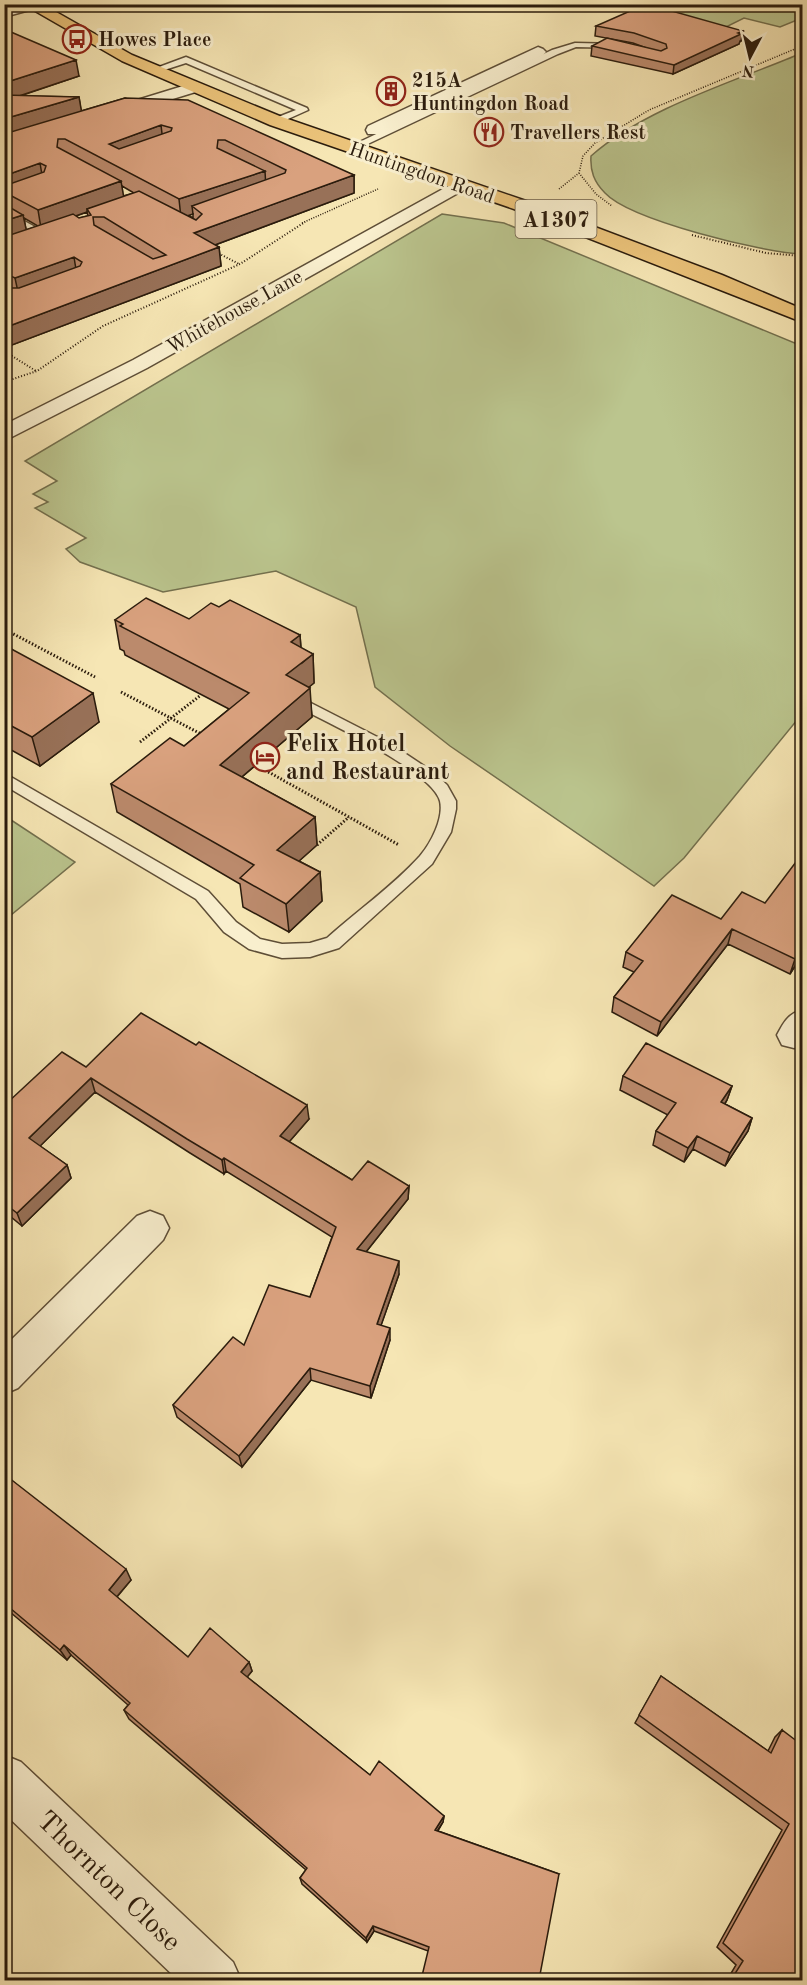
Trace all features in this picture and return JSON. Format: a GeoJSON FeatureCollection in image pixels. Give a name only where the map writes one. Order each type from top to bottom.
{"type":"FeatureCollection","features":[{"type":"Feature","properties":{"kind":"main road","name":"Huntingdon Road"},"geometry":{"type":"LineString","coordinates":[[31,5],[155,70],[276,121],[461,184],[716,279],[802,316]]}},
{"type":"Feature","properties":{"kind":"street"},"geometry":{"type":"LineString","coordinates":[[4,13],[31,5]]}},
{"type":"Feature","properties":{"kind":"street"},"geometry":{"type":"LineString","coordinates":[[374,130],[538,52]]}},
{"type":"Feature","properties":{"kind":"street"},"geometry":{"type":"LineString","coordinates":[[102,116],[196,87]]}},
{"type":"Feature","properties":{"kind":"street","name":"Whitehouse Lane"},"geometry":{"type":"LineString","coordinates":[[4,434],[140,364],[461,184]]}},
{"type":"Feature","properties":{"kind":"street"},"geometry":{"type":"LineString","coordinates":[[24,243],[64,228]]}},
{"type":"Feature","properties":{"kind":"street"},"geometry":{"type":"LineString","coordinates":[[4,1375],[150,1228]]}},
{"type":"Feature","properties":{"kind":"street","name":"Thornton Close"},"geometry":{"type":"LineString","coordinates":[[4,1779],[215,1980]]}},
{"type":"Feature","properties":{"kind":"lane"},"geometry":{"type":"LineString","coordinates":[[352,148],[555,52],[575,45],[603,43],[629,47]]}},
{"type":"Feature","properties":{"kind":"lane"},"geometry":{"type":"LineString","coordinates":[[155,70],[186,60],[304,110],[276,121]]}},
{"type":"Feature","properties":{"kind":"lane"},"geometry":{"type":"LineString","coordinates":[[4,213],[44,236]]}},
{"type":"Feature","properties":{"kind":"lane"},"geometry":{"type":"LineString","coordinates":[[4,777],[202,895],[230,927],[255,944],[282,951],[310,950],[333,943],[426,860],[436,846],[447,820],[448,799],[435,779],[413,763],[305,705]]}},
{"type":"Feature","properties":{"kind":"path"},"geometry":{"type":"LineString","coordinates":[[618,209],[596,194],[579,173],[583,156],[595,143],[649,110],[802,46]]}},
{"type":"Feature","properties":{"kind":"path"},"geometry":{"type":"LineString","coordinates":[[4,382],[37,371],[103,326],[240,264],[306,221],[380,188]]}},
{"type":"Feature","properties":{"kind":"path"},"geometry":{"type":"LineString","coordinates":[[685,233],[766,253],[802,256]]}},
{"type":"Feature","properties":{"kind":"path"},"geometry":{"type":"LineString","coordinates":[[209,248],[240,264]]}},
{"type":"Feature","properties":{"kind":"path"},"geometry":{"type":"LineString","coordinates":[[178,283],[187,287]]}},
{"type":"Feature","properties":{"kind":"path"},"geometry":{"type":"LineString","coordinates":[[4,351],[37,371]]}},
{"type":"Feature","properties":{"kind":"path"},"geometry":{"type":"LineString","coordinates":[[4,629],[95,677]]}},
{"type":"Feature","properties":{"kind":"path"},"geometry":{"type":"LineString","coordinates":[[122,692],[213,740]]}},
{"type":"Feature","properties":{"kind":"path"},"geometry":{"type":"LineString","coordinates":[[140,742],[201,695]]}},
{"type":"Feature","properties":{"kind":"path"},"geometry":{"type":"LineString","coordinates":[[256,765],[426,860]]}},
{"type":"Feature","properties":{"kind":"path"},"geometry":{"type":"LineString","coordinates":[[317,845],[349,817]]}},
{"type":"Feature","properties":{"kind":"green space"},"geometry":{"type":"Polygon","coordinates":[[[652,4],[802,5],[802,18],[780,27],[744,18],[722,29],[648,6],[652,4]]]}},
{"type":"Feature","properties":{"kind":"green space"},"geometry":{"type":"Polygon","coordinates":[[[802,53],[802,254],[759,248],[668,224],[619,203],[598,185],[591,167],[591,156],[613,139],[637,124],[692,97],[802,53]]]}},
{"type":"Feature","properties":{"kind":"green space"},"geometry":{"type":"Polygon","coordinates":[[[442,214],[504,223],[802,346],[802,714],[684,858],[654,886],[450,746],[375,687],[356,607],[276,571],[163,592],[80,562],[66,549],[86,538],[35,508],[48,502],[33,494],[57,481],[25,461],[442,214]]]}},
{"type":"Feature","properties":{"kind":"green space"},"geometry":{"type":"Polygon","coordinates":[[[5,816],[75,862],[4,920],[5,816]]]}},
{"type":"Feature","properties":{"kind":"building"},"geometry":{"type":"Polygon","coordinates":[[[646,4],[743,31],[738,33],[741,34],[674,65],[592,46],[607,38],[661,51],[667,48],[666,44],[634,33],[596,26],[646,4]]]}},
{"type":"Feature","properties":{"kind":"building"},"geometry":{"type":"Polygon","coordinates":[[[4,29],[76,60],[4,83],[4,29]]]}},
{"type":"Feature","properties":{"kind":"building"},"geometry":{"type":"Polygon","coordinates":[[[4,95],[79,97],[4,119],[4,95]]]}},
{"type":"Feature","properties":{"kind":"building"},"geometry":{"type":"Polygon","coordinates":[[[125,98],[188,100],[354,175],[194,233],[219,247],[4,328],[4,285],[9,288],[19,288],[80,266],[82,262],[74,257],[15,278],[4,273],[4,237],[73,214],[79,218],[91,215],[87,209],[139,191],[196,220],[202,214],[192,206],[285,173],[286,170],[225,140],[218,140],[217,148],[265,171],[179,199],[65,139],[58,139],[57,147],[121,181],[38,210],[4,192],[4,186],[44,172],[46,166],[40,163],[4,176],[4,134],[125,98]],[[161,125],[109,144],[119,149],[171,131],[172,128],[161,125]],[[93,217],[94,225],[153,259],[166,255],[104,217],[93,217]]]}},
{"type":"Feature","properties":{"kind":"building"},"geometry":{"type":"Polygon","coordinates":[[[4,204],[23,215],[4,221],[4,204]]]}},
{"type":"Feature","properties":{"kind":"building"},"geometry":{"type":"Polygon","coordinates":[[[146,598],[189,619],[211,603],[219,607],[230,600],[300,635],[291,642],[313,654],[286,675],[310,688],[220,765],[315,817],[277,850],[320,872],[286,904],[240,878],[254,865],[111,784],[170,738],[184,746],[249,693],[120,626],[123,624],[115,620],[146,598]]]}},
{"type":"Feature","properties":{"kind":"building"},"geometry":{"type":"Polygon","coordinates":[[[4,645],[93,693],[32,737],[4,722],[4,645]]]}},
{"type":"Feature","properties":{"kind":"building"},"geometry":{"type":"Polygon","coordinates":[[[802,854],[802,948],[795,959],[732,929],[661,1022],[614,997],[643,961],[626,952],[672,895],[721,919],[742,892],[765,903],[802,854]]]}},
{"type":"Feature","properties":{"kind":"building"},"geometry":{"type":"Polygon","coordinates":[[[141,1013],[196,1045],[199,1042],[307,1105],[280,1136],[352,1180],[368,1161],[409,1186],[357,1249],[399,1261],[377,1324],[390,1328],[370,1386],[310,1368],[239,1456],[173,1405],[233,1337],[244,1345],[269,1285],[310,1297],[336,1227],[224,1158],[222,1160],[187,1139],[91,1078],[29,1138],[67,1165],[17,1213],[4,1205],[4,1108],[9,1104],[7,1103],[62,1052],[86,1067],[141,1013]]]}},
{"type":"Feature","properties":{"kind":"building"},"geometry":{"type":"Polygon","coordinates":[[[646,1043],[732,1086],[721,1102],[752,1118],[730,1153],[697,1136],[688,1148],[656,1131],[676,1103],[623,1076],[646,1043]]]}},
{"type":"Feature","properties":{"kind":"building"},"geometry":{"type":"Polygon","coordinates":[[[4,1474],[126,1569],[109,1590],[188,1657],[210,1628],[249,1662],[241,1672],[370,1775],[379,1761],[444,1816],[435,1830],[559,1874],[539,1980],[421,1980],[429,1947],[373,1926],[366,1938],[300,1878],[307,1868],[124,1710],[130,1703],[64,1645],[60,1650],[4,1603],[4,1474]]]}},
{"type":"Feature","properties":{"kind":"building"},"geometry":{"type":"Polygon","coordinates":[[[661,1676],[771,1753],[782,1730],[802,1745],[802,1980],[731,1980],[743,1961],[723,1943],[789,1824],[639,1715],[661,1676]]]}},
{"type":"Feature","properties":{"kind":"place","name":"Howes Place"},"geometry":{"type":"Point","coordinates":[77,39]}},
{"type":"Feature","properties":{"kind":"place","name":"215A Huntingdon Road"},"geometry":{"type":"Point","coordinates":[391,91]}},
{"type":"Feature","properties":{"kind":"place","name":"Travellers Rest"},"geometry":{"type":"Point","coordinates":[489,132]}},
{"type":"Feature","properties":{"kind":"place","name":"Felix Hotel and Restaurant"},"geometry":{"type":"Point","coordinates":[265,757]}}]}
